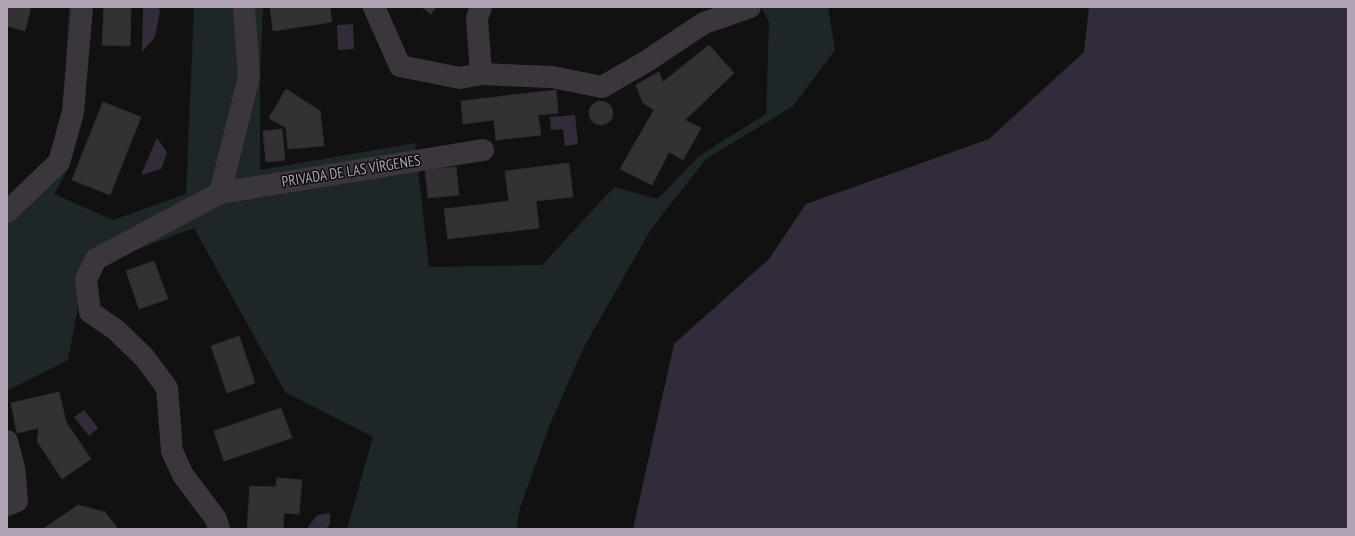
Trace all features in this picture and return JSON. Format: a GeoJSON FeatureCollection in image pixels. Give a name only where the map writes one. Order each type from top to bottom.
{"type":"FeatureCollection","features":[{"type":"Feature","properties":{"kind":"street"},"geometry":{"type":"LineString","coordinates":[[7,212],[59,162],[73,112],[82,7]]}},
{"type":"Feature","properties":{"kind":"street"},"geometry":{"type":"LineString","coordinates":[[220,193],[249,77],[244,7]]}},
{"type":"Feature","properties":{"kind":"street"},"geometry":{"type":"LineString","coordinates":[[374,7],[400,66],[460,78],[481,74],[552,77],[602,87],[648,61],[704,23],[750,7]]}},
{"type":"Feature","properties":{"kind":"street"},"geometry":{"type":"LineString","coordinates":[[481,7],[477,18],[481,74]]}},
{"type":"Feature","properties":{"kind":"street","name":"PRIVADA DE LAS VÍRGENES"},"geometry":{"type":"LineString","coordinates":[[219,529],[216,520],[183,475],[172,451],[167,388],[144,356],[116,330],[90,312],[86,279],[96,259],[220,193],[483,150]]}},
{"type":"Feature","properties":{"kind":"street"},"geometry":{"type":"LineString","coordinates":[[7,441],[14,468],[17,501],[7,505]]}},
{"type":"Feature","properties":{"kind":"shaded area"},"geometry":{"type":"Polygon","coordinates":[[[69,7],[92,7],[83,118],[70,165],[54,194],[113,220],[186,194],[194,7],[263,7],[260,81],[260,170],[415,143],[429,267],[542,265],[614,187],[658,199],[699,156],[766,114],[769,22],[761,7],[828,7],[835,50],[793,106],[706,159],[651,229],[584,347],[550,424],[520,508],[516,529],[347,529],[373,437],[285,392],[194,228],[85,269],[68,360],[7,391],[7,198],[51,158],[63,110],[69,7]]]}},
{"type":"Feature","properties":{"kind":"shaded area"},"geometry":{"type":"Polygon","coordinates":[[[143,7],[159,7],[160,11],[155,37],[142,52],[143,7]]]}},
{"type":"Feature","properties":{"kind":"shaded area"},"geometry":{"type":"Polygon","coordinates":[[[1089,7],[1348,7],[1348,529],[633,529],[674,344],[769,259],[806,204],[989,139],[1084,52],[1089,7]]]}},
{"type":"Feature","properties":{"kind":"shaded area"},"geometry":{"type":"Polygon","coordinates":[[[353,24],[354,49],[338,50],[337,25],[353,24]]]}},
{"type":"Feature","properties":{"kind":"shaded area"},"geometry":{"type":"Polygon","coordinates":[[[575,115],[578,144],[565,146],[563,129],[551,130],[550,117],[575,115]]]}},
{"type":"Feature","properties":{"kind":"shaded area"},"geometry":{"type":"Polygon","coordinates":[[[157,138],[167,153],[161,169],[141,175],[157,138]]]}},
{"type":"Feature","properties":{"kind":"shaded area"},"geometry":{"type":"Polygon","coordinates":[[[84,410],[98,428],[89,436],[74,417],[84,410]]]}},
{"type":"Feature","properties":{"kind":"shaded area"},"geometry":{"type":"Polygon","coordinates":[[[330,513],[330,524],[326,529],[307,529],[317,515],[330,513]]]}},
{"type":"Feature","properties":{"kind":"building"},"geometry":{"type":"Polygon","coordinates":[[[7,7],[31,7],[25,31],[7,26],[7,7]]]}},
{"type":"Feature","properties":{"kind":"building"},"geometry":{"type":"Polygon","coordinates":[[[104,7],[131,7],[130,46],[102,45],[104,7]]]}},
{"type":"Feature","properties":{"kind":"building"},"geometry":{"type":"Polygon","coordinates":[[[270,7],[330,7],[332,22],[273,31],[270,7]]]}},
{"type":"Feature","properties":{"kind":"building"},"geometry":{"type":"Polygon","coordinates":[[[422,7],[436,7],[431,14],[422,7]]]}},
{"type":"Feature","properties":{"kind":"building"},"geometry":{"type":"Polygon","coordinates":[[[709,45],[734,73],[685,120],[701,128],[683,160],[669,152],[652,185],[620,169],[654,110],[643,103],[636,85],[659,72],[663,82],[709,45]]]}},
{"type":"Feature","properties":{"kind":"building"},"geometry":{"type":"Polygon","coordinates":[[[286,89],[320,111],[324,146],[288,149],[286,128],[269,118],[286,89]]]}},
{"type":"Feature","properties":{"kind":"building"},"geometry":{"type":"Polygon","coordinates":[[[556,90],[558,113],[538,115],[541,135],[496,140],[494,120],[463,124],[461,101],[556,90]]]}},
{"type":"Feature","properties":{"kind":"building"},"geometry":{"type":"Polygon","coordinates":[[[601,101],[610,104],[613,113],[610,122],[601,125],[592,122],[589,113],[592,104],[601,101]]]}},
{"type":"Feature","properties":{"kind":"building"},"geometry":{"type":"Polygon","coordinates":[[[103,102],[141,117],[110,195],[72,180],[103,102]]]}},
{"type":"Feature","properties":{"kind":"building"},"geometry":{"type":"Polygon","coordinates":[[[282,129],[285,160],[266,162],[263,131],[282,129]]]}},
{"type":"Feature","properties":{"kind":"building"},"geometry":{"type":"Polygon","coordinates":[[[569,163],[573,197],[536,201],[539,228],[448,239],[444,209],[509,201],[505,171],[569,163]]]}},
{"type":"Feature","properties":{"kind":"building"},"geometry":{"type":"Polygon","coordinates":[[[456,167],[459,195],[428,198],[425,170],[456,167]]]}},
{"type":"Feature","properties":{"kind":"building"},"geometry":{"type":"Polygon","coordinates":[[[154,261],[168,299],[139,309],[126,271],[154,261]]]}},
{"type":"Feature","properties":{"kind":"building"},"geometry":{"type":"Polygon","coordinates":[[[239,336],[255,383],[227,393],[211,346],[239,336]]]}},
{"type":"Feature","properties":{"kind":"building"},"geometry":{"type":"Polygon","coordinates":[[[59,392],[66,422],[91,459],[62,479],[37,441],[39,428],[17,433],[11,403],[59,392]]]}},
{"type":"Feature","properties":{"kind":"building"},"geometry":{"type":"Polygon","coordinates":[[[281,408],[292,438],[224,461],[214,431],[281,408]]]}},
{"type":"Feature","properties":{"kind":"building"},"geometry":{"type":"Polygon","coordinates":[[[277,478],[302,480],[299,514],[284,513],[283,529],[247,529],[250,486],[276,487],[277,478]]]}},
{"type":"Feature","properties":{"kind":"building"},"geometry":{"type":"Polygon","coordinates":[[[78,505],[105,512],[118,529],[43,529],[78,505]]]}}]}
